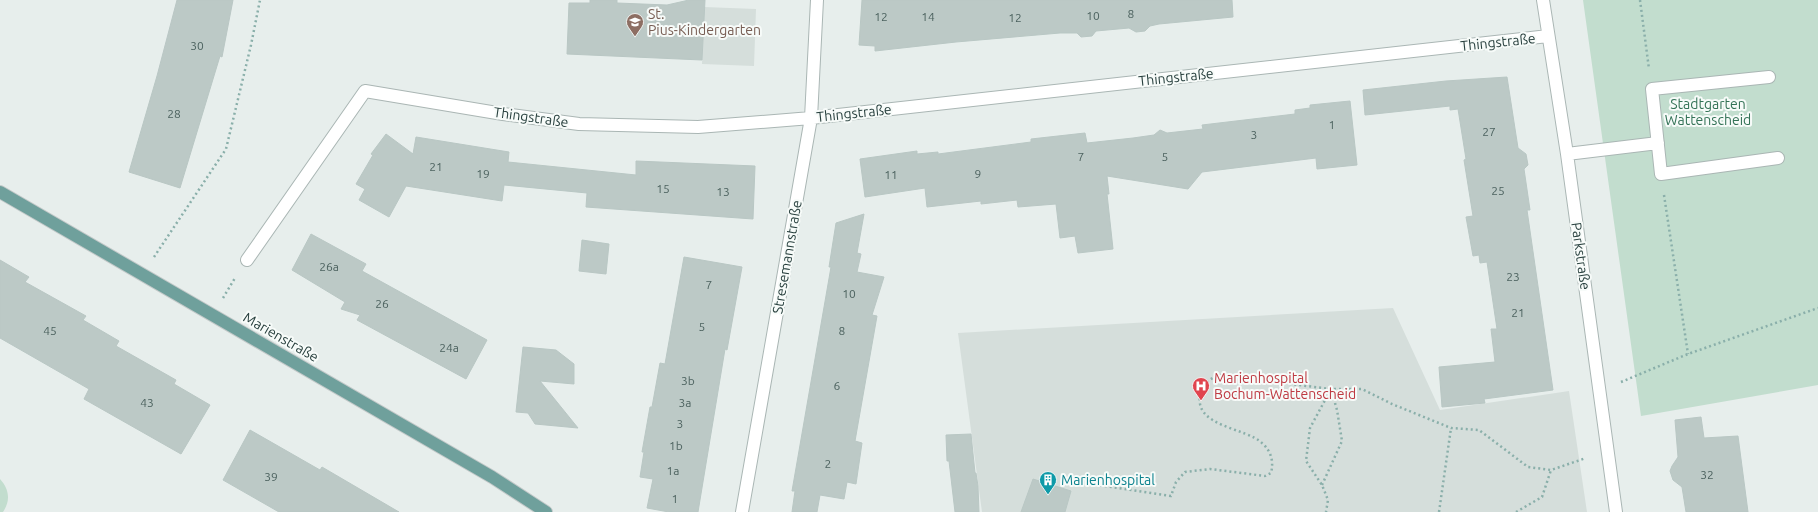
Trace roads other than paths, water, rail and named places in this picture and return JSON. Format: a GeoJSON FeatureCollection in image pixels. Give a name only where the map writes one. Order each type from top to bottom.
{"type":"FeatureCollection","features":[{"type":"Feature","properties":{"kind":"main road","name":"Marienstraße"},"geometry":{"type":"LineString","coordinates":[[0,192],[492,477],[546,512]]}},
{"type":"Feature","properties":{"kind":"street","name":"Stresemannstraße"},"geometry":{"type":"LineString","coordinates":[[742,512],[811,118],[817,0]]}},
{"type":"Feature","properties":{"kind":"street","name":"Parkstraße"},"geometry":{"type":"LineString","coordinates":[[1543,0],[1567,154],[1616,512]]}},
{"type":"Feature","properties":{"kind":"street","name":"Thingstraße"},"geometry":{"type":"LineString","coordinates":[[247,260],[365,91],[503,114],[580,124],[698,127],[811,118],[1548,36]]}},
{"type":"Feature","properties":{"kind":"street"},"geometry":{"type":"LineString","coordinates":[[1769,77],[1652,89],[1661,174],[1778,158]]}},
{"type":"Feature","properties":{"kind":"street"},"geometry":{"type":"LineString","coordinates":[[1567,154],[1658,143]]}},
{"type":"Feature","properties":{"kind":"place","name":"St. Pius-Kindergarten"},"geometry":{"type":"Point","coordinates":[635,37]}},
{"type":"Feature","properties":{"kind":"place","name":"Marienhospital Bochum-Wattenscheid"},"geometry":{"type":"Point","coordinates":[1201,401]}},
{"type":"Feature","properties":{"kind":"place","name":"Marienhospital"},"geometry":{"type":"Point","coordinates":[1048,495]}},
{"type":"Feature","properties":{"kind":"park label","name":"Stadtgarten Wattenscheid"},"geometry":{"type":"Point","coordinates":[1708,112]}}]}
